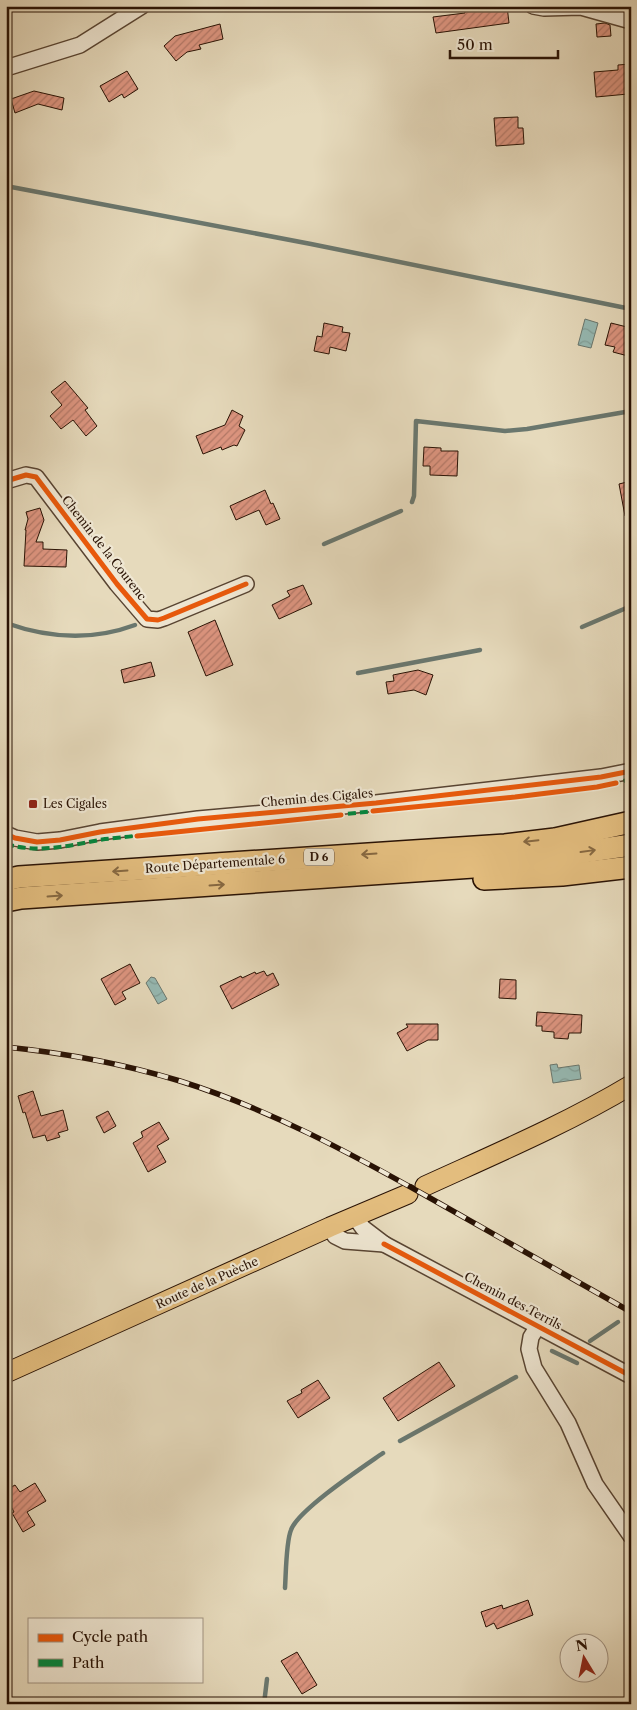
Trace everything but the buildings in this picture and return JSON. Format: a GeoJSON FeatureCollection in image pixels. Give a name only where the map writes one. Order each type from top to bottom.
{"type":"FeatureCollection","features":[{"type":"Feature","properties":{"kind":"highway"},"geometry":{"type":"LineString","coordinates":[[555,839],[631,816]]}},
{"type":"Feature","properties":{"kind":"highway","name":"Route Départementale 6"},"geometry":{"type":"LineString","coordinates":[[6,880],[505,844],[555,839],[631,822]]}},
{"type":"Feature","properties":{"kind":"highway","name":"Route Départementale 6"},"geometry":{"type":"LineString","coordinates":[[6,901],[30,897],[488,866],[631,845]]}},
{"type":"Feature","properties":{"kind":"highway"},"geometry":{"type":"LineString","coordinates":[[316,878],[463,880],[562,875],[631,867]]}},
{"type":"Feature","properties":{"kind":"main road"},"geometry":{"type":"LineString","coordinates":[[426,1186],[547,1129],[609,1098],[631,1084]]}},
{"type":"Feature","properties":{"kind":"main road","name":"Route de la Puèche"},"geometry":{"type":"LineString","coordinates":[[6,1373],[330,1227],[408,1194]]}},
{"type":"Feature","properties":{"kind":"street"},"geometry":{"type":"LineString","coordinates":[[6,68],[80,45],[142,6]]}},
{"type":"Feature","properties":{"kind":"street"},"geometry":{"type":"LineString","coordinates":[[533,6],[544,8],[581,7],[631,21]]}},
{"type":"Feature","properties":{"kind":"street","name":"Chemin de la Courenc"},"geometry":{"type":"LineString","coordinates":[[6,481],[21,475],[36,477],[116,584],[147,619],[158,620],[164,618],[246,584]]}},
{"type":"Feature","properties":{"kind":"street","name":"Chemin des Cigales"},"geometry":{"type":"LineString","coordinates":[[6,834],[15,838],[37,842],[60,840],[100,832],[198,819],[376,803],[601,777],[631,771]]}},
{"type":"Feature","properties":{"kind":"street","name":"Chemin des Terrils"},"geometry":{"type":"LineString","coordinates":[[355,1217],[363,1228],[384,1244],[631,1376]]}},
{"type":"Feature","properties":{"kind":"street","name":"Chemin des Terrils"},"geometry":{"type":"LineString","coordinates":[[330,1227],[335,1236],[344,1241],[384,1244]]}},
{"type":"Feature","properties":{"kind":"street"},"geometry":{"type":"LineString","coordinates":[[538,1326],[529,1349],[534,1368],[568,1423],[595,1484],[631,1536]]}},
{"type":"Feature","properties":{"kind":"water"},"geometry":{"type":"Polygon","coordinates":[[[585,319],[598,323],[591,348],[578,345],[585,319]]]}},
{"type":"Feature","properties":{"kind":"water"},"geometry":{"type":"Polygon","coordinates":[[[151,977],[155,978],[167,999],[158,1004],[146,983],[151,977]]]}},
{"type":"Feature","properties":{"kind":"water"},"geometry":{"type":"Polygon","coordinates":[[[557,1064],[558,1068],[579,1065],[581,1079],[553,1083],[550,1065],[557,1064]]]}},
{"type":"Feature","properties":{"kind":"waterway"},"geometry":{"type":"LineString","coordinates":[[6,186],[311,244],[631,309]]}},
{"type":"Feature","properties":{"kind":"waterway"},"geometry":{"type":"LineString","coordinates":[[412,502],[414,496],[416,421],[505,431],[631,411]]}},
{"type":"Feature","properties":{"kind":"waterway"},"geometry":{"type":"LineString","coordinates":[[324,544],[401,511]]}},
{"type":"Feature","properties":{"kind":"waterway"},"geometry":{"type":"LineString","coordinates":[[582,627],[631,606]]}},
{"type":"Feature","properties":{"kind":"waterway"},"geometry":{"type":"LineString","coordinates":[[6,623],[38,632],[70,636],[103,634],[135,625]]}},
{"type":"Feature","properties":{"kind":"waterway"},"geometry":{"type":"LineString","coordinates":[[358,673],[480,650]]}},
{"type":"Feature","properties":{"kind":"waterway"},"geometry":{"type":"LineString","coordinates":[[590,1341],[618,1322]]}},
{"type":"Feature","properties":{"kind":"waterway"},"geometry":{"type":"LineString","coordinates":[[552,1351],[577,1363]]}},
{"type":"Feature","properties":{"kind":"waterway"},"geometry":{"type":"LineString","coordinates":[[400,1441],[516,1377]]}},
{"type":"Feature","properties":{"kind":"waterway"},"geometry":{"type":"LineString","coordinates":[[285,1588],[288,1542],[291,1530],[296,1522],[332,1489],[383,1453]]}},
{"type":"Feature","properties":{"kind":"waterway"},"geometry":{"type":"LineString","coordinates":[[264,1704],[267,1679]]}},
{"type":"Feature","properties":{"kind":"railway"},"geometry":{"type":"LineString","coordinates":[[6,1047],[50,1052],[137,1069],[213,1092],[277,1118],[370,1165],[631,1312]]}},
{"type":"Feature","properties":{"kind":"marked path"},"geometry":{"type":"LineString","coordinates":[[612,784],[631,779]]}},
{"type":"Feature","properties":{"kind":"marked path"},"geometry":{"type":"LineString","coordinates":[[336,815],[376,811]]}},
{"type":"Feature","properties":{"kind":"marked path"},"geometry":{"type":"LineString","coordinates":[[6,844],[18,847],[43,848],[140,835]]}},
{"type":"Feature","properties":{"kind":"cycle path"},"geometry":{"type":"LineString","coordinates":[[6,481],[26,475],[36,477],[117,584],[147,619],[158,620],[164,618],[246,584]]}},
{"type":"Feature","properties":{"kind":"cycle path"},"geometry":{"type":"LineString","coordinates":[[6,834],[15,838],[37,842],[60,840],[100,832],[198,819],[376,803],[601,777],[631,771]]}},
{"type":"Feature","properties":{"kind":"cycle path"},"geometry":{"type":"LineString","coordinates":[[373,811],[515,797],[616,783]]}},
{"type":"Feature","properties":{"kind":"cycle path"},"geometry":{"type":"LineString","coordinates":[[137,836],[341,815]]}},
{"type":"Feature","properties":{"kind":"cycle path"},"geometry":{"type":"LineString","coordinates":[[384,1244],[631,1376]]}},
{"type":"Feature","properties":{"kind":"place","name":"Les Cigales"},"geometry":{"type":"Point","coordinates":[33,804]}}]}
